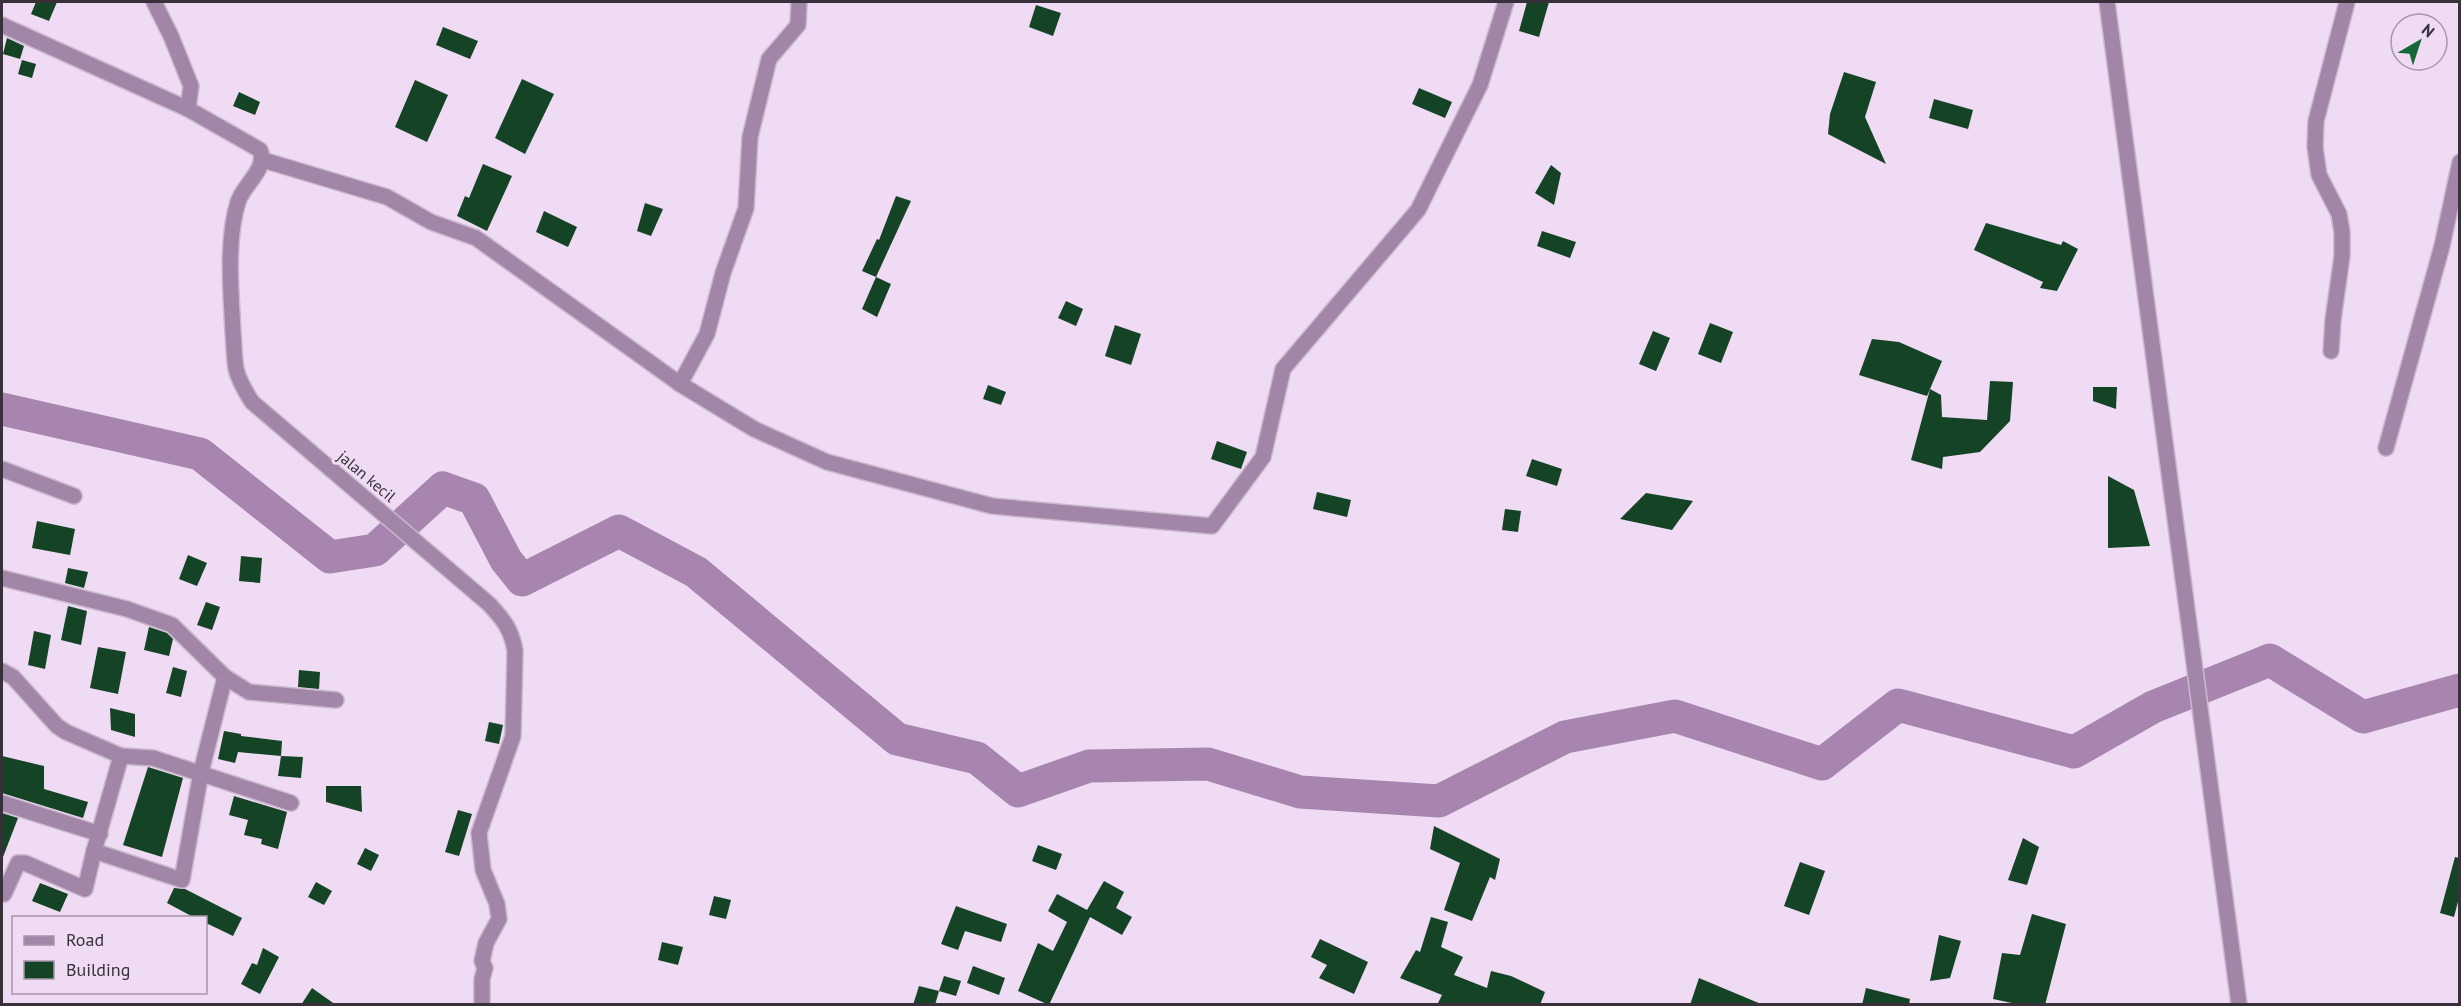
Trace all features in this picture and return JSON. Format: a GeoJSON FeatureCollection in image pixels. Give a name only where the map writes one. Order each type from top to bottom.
{"type":"FeatureCollection","features":[{"type":"Feature","properties":{"kind":"street"},"geometry":{"type":"LineString","coordinates":[[154,2],[171,36],[191,86],[188,109]]}},
{"type":"Feature","properties":{"kind":"street"},"geometry":{"type":"LineString","coordinates":[[680,384],[707,334],[723,273],[746,208],[750,137],[769,59],[798,25],[799,2]]}},
{"type":"Feature","properties":{"kind":"street"},"geometry":{"type":"LineString","coordinates":[[2,25],[188,109],[260,150],[263,160],[387,197],[431,222],[476,238],[680,384],[754,429],[828,462],[992,506],[1212,526],[1263,457],[1283,369],[1418,210],[1480,85],[1506,2]]}},
{"type":"Feature","properties":{"kind":"street"},"geometry":{"type":"LineString","coordinates":[[2107,2],[2239,1005]]}},
{"type":"Feature","properties":{"kind":"street"},"geometry":{"type":"LineString","coordinates":[[2331,351],[2342,256],[2342,232],[2339,214],[2319,175],[2315,147],[2316,121],[2347,2]]}},
{"type":"Feature","properties":{"kind":"street","name":"jalan kecil"},"geometry":{"type":"LineString","coordinates":[[263,160],[244,188],[235,213],[230,279],[236,368],[242,386],[252,402],[489,604],[506,622],[513,639],[515,651],[513,736],[478,833],[483,870],[497,904],[499,919],[486,943],[482,961],[485,968],[482,979],[482,1005]]}},
{"type":"Feature","properties":{"kind":"street"},"geometry":{"type":"LineString","coordinates":[[2386,448],[2442,246],[2460,162]]}},
{"type":"Feature","properties":{"kind":"street"},"geometry":{"type":"LineString","coordinates":[[2,469],[74,495]]}},
{"type":"Feature","properties":{"kind":"street"},"geometry":{"type":"LineString","coordinates":[[2,578],[127,609],[172,625],[225,677],[249,692],[336,700]]}},
{"type":"Feature","properties":{"kind":"street"},"geometry":{"type":"LineString","coordinates":[[2,671],[13,677],[57,726],[121,756],[153,758],[291,803]]}},
{"type":"Feature","properties":{"kind":"street"},"geometry":{"type":"LineString","coordinates":[[94,851],[182,880],[201,772],[225,677]]}},
{"type":"Feature","properties":{"kind":"street"},"geometry":{"type":"LineString","coordinates":[[2,896],[18,863],[25,863],[85,889],[121,756]]}},
{"type":"Feature","properties":{"kind":"street"},"geometry":{"type":"LineString","coordinates":[[2,803],[100,834]]}},
{"type":"Feature","properties":{"kind":"building"},"geometry":{"type":"Polygon","coordinates":[[[36,2],[57,2],[49,21],[31,14],[36,2]]]}},
{"type":"Feature","properties":{"kind":"building"},"geometry":{"type":"Polygon","coordinates":[[[1527,2],[1549,2],[1539,37],[1519,31],[1527,2]]]}},
{"type":"Feature","properties":{"kind":"building"},"geometry":{"type":"Polygon","coordinates":[[[1036,5],[1061,13],[1053,36],[1029,27],[1036,5]]]}},
{"type":"Feature","properties":{"kind":"building"},"geometry":{"type":"Polygon","coordinates":[[[443,27],[478,41],[470,59],[436,45],[443,27]]]}},
{"type":"Feature","properties":{"kind":"building"},"geometry":{"type":"Polygon","coordinates":[[[7,38],[24,46],[20,59],[3,54],[7,38]]]}},
{"type":"Feature","properties":{"kind":"building"},"geometry":{"type":"Polygon","coordinates":[[[22,60],[36,64],[32,78],[18,74],[22,60]]]}},
{"type":"Feature","properties":{"kind":"building"},"geometry":{"type":"Polygon","coordinates":[[[1844,72],[1876,82],[1865,117],[1886,164],[1828,134],[1830,114],[1844,72]]]}},
{"type":"Feature","properties":{"kind":"building"},"geometry":{"type":"Polygon","coordinates":[[[522,79],[554,94],[525,154],[495,138],[522,79]]]}},
{"type":"Feature","properties":{"kind":"building"},"geometry":{"type":"Polygon","coordinates":[[[415,80],[448,95],[427,142],[395,127],[415,80]]]}},
{"type":"Feature","properties":{"kind":"building"},"geometry":{"type":"Polygon","coordinates":[[[1419,88],[1452,102],[1445,118],[1412,104],[1419,88]]]}},
{"type":"Feature","properties":{"kind":"building"},"geometry":{"type":"Polygon","coordinates":[[[239,92],[260,102],[255,115],[233,106],[239,92]]]}},
{"type":"Feature","properties":{"kind":"building"},"geometry":{"type":"Polygon","coordinates":[[[1934,99],[1973,110],[1968,129],[1929,118],[1934,99]]]}},
{"type":"Feature","properties":{"kind":"building"},"geometry":{"type":"Polygon","coordinates":[[[483,164],[512,176],[487,231],[457,216],[465,196],[469,198],[483,164]]]}},
{"type":"Feature","properties":{"kind":"building"},"geometry":{"type":"Polygon","coordinates":[[[1551,165],[1561,173],[1554,205],[1535,193],[1551,165]]]}},
{"type":"Feature","properties":{"kind":"building"},"geometry":{"type":"Polygon","coordinates":[[[896,196],[911,201],[876,277],[862,271],[877,239],[879,240],[896,196]]]}},
{"type":"Feature","properties":{"kind":"building"},"geometry":{"type":"Polygon","coordinates":[[[645,203],[663,209],[651,236],[637,231],[645,203]]]}},
{"type":"Feature","properties":{"kind":"building"},"geometry":{"type":"Polygon","coordinates":[[[544,211],[577,227],[568,247],[536,232],[544,211]]]}},
{"type":"Feature","properties":{"kind":"building"},"geometry":{"type":"Polygon","coordinates":[[[1986,223],[2061,245],[2063,241],[2078,249],[2057,291],[2040,288],[2043,282],[1974,250],[1986,223]]]}},
{"type":"Feature","properties":{"kind":"building"},"geometry":{"type":"Polygon","coordinates":[[[1542,231],[1576,242],[1570,258],[1537,246],[1542,231]]]}},
{"type":"Feature","properties":{"kind":"building"},"geometry":{"type":"Polygon","coordinates":[[[876,277],[891,284],[877,317],[862,309],[876,277]]]}},
{"type":"Feature","properties":{"kind":"building"},"geometry":{"type":"Polygon","coordinates":[[[1066,301],[1083,309],[1076,326],[1058,318],[1066,301]]]}},
{"type":"Feature","properties":{"kind":"building"},"geometry":{"type":"Polygon","coordinates":[[[1710,323],[1733,332],[1721,363],[1698,354],[1710,323]]]}},
{"type":"Feature","properties":{"kind":"building"},"geometry":{"type":"Polygon","coordinates":[[[1115,325],[1141,334],[1131,365],[1105,356],[1115,325]]]}},
{"type":"Feature","properties":{"kind":"building"},"geometry":{"type":"Polygon","coordinates":[[[1653,331],[1670,338],[1656,371],[1639,364],[1653,331]]]}},
{"type":"Feature","properties":{"kind":"building"},"geometry":{"type":"Polygon","coordinates":[[[1872,339],[1899,342],[1942,361],[1927,396],[1859,375],[1872,339]]]}},
{"type":"Feature","properties":{"kind":"building"},"geometry":{"type":"Polygon","coordinates":[[[1990,381],[2013,382],[2010,421],[1980,452],[1943,457],[1942,469],[1911,460],[1930,389],[1941,395],[1942,417],[1987,420],[1990,381]]]}},
{"type":"Feature","properties":{"kind":"building"},"geometry":{"type":"Polygon","coordinates":[[[988,385],[1006,392],[1001,405],[983,399],[988,385]]]}},
{"type":"Feature","properties":{"kind":"building"},"geometry":{"type":"Polygon","coordinates":[[[2093,387],[2117,387],[2116,409],[2093,401],[2093,387]]]}},
{"type":"Feature","properties":{"kind":"building"},"geometry":{"type":"Polygon","coordinates":[[[1217,441],[1247,452],[1241,469],[1211,459],[1217,441]]]}},
{"type":"Feature","properties":{"kind":"building"},"geometry":{"type":"Polygon","coordinates":[[[1532,459],[1562,469],[1557,486],[1526,476],[1532,459]]]}},
{"type":"Feature","properties":{"kind":"building"},"geometry":{"type":"Polygon","coordinates":[[[2108,476],[2134,490],[2150,546],[2108,548],[2108,476]]]}},
{"type":"Feature","properties":{"kind":"building"},"geometry":{"type":"Polygon","coordinates":[[[1317,492],[1351,500],[1347,517],[1313,509],[1317,492]]]}},
{"type":"Feature","properties":{"kind":"building"},"geometry":{"type":"Polygon","coordinates":[[[1646,493],[1693,501],[1672,530],[1620,519],[1646,493]]]}},
{"type":"Feature","properties":{"kind":"building"},"geometry":{"type":"Polygon","coordinates":[[[1505,509],[1521,511],[1518,532],[1502,530],[1505,509]]]}},
{"type":"Feature","properties":{"kind":"building"},"geometry":{"type":"Polygon","coordinates":[[[37,521],[75,529],[70,555],[32,548],[37,521]]]}},
{"type":"Feature","properties":{"kind":"building"},"geometry":{"type":"Polygon","coordinates":[[[188,555],[207,563],[197,586],[179,579],[188,555]]]}},
{"type":"Feature","properties":{"kind":"building"},"geometry":{"type":"Polygon","coordinates":[[[241,556],[262,558],[260,583],[239,581],[241,556]]]}},
{"type":"Feature","properties":{"kind":"building"},"geometry":{"type":"Polygon","coordinates":[[[68,568],[88,572],[84,588],[65,583],[68,568]]]}},
{"type":"Feature","properties":{"kind":"building"},"geometry":{"type":"Polygon","coordinates":[[[206,602],[220,607],[212,630],[197,625],[206,602]]]}},
{"type":"Feature","properties":{"kind":"building"},"geometry":{"type":"Polygon","coordinates":[[[68,606],[87,611],[81,645],[61,640],[68,606]]]}},
{"type":"Feature","properties":{"kind":"building"},"geometry":{"type":"Polygon","coordinates":[[[149,627],[167,633],[173,639],[169,656],[144,650],[149,627]]]}},
{"type":"Feature","properties":{"kind":"building"},"geometry":{"type":"Polygon","coordinates":[[[34,631],[51,635],[45,669],[28,665],[34,631]]]}},
{"type":"Feature","properties":{"kind":"building"},"geometry":{"type":"Polygon","coordinates":[[[98,647],[126,652],[118,694],[90,688],[98,647]]]}},
{"type":"Feature","properties":{"kind":"building"},"geometry":{"type":"Polygon","coordinates":[[[173,667],[187,671],[181,697],[166,693],[173,667]]]}},
{"type":"Feature","properties":{"kind":"building"},"geometry":{"type":"Polygon","coordinates":[[[299,670],[320,672],[319,689],[298,687],[299,670]]]}},
{"type":"Feature","properties":{"kind":"building"},"geometry":{"type":"Polygon","coordinates":[[[110,708],[135,714],[135,737],[111,730],[110,708]]]}},
{"type":"Feature","properties":{"kind":"building"},"geometry":{"type":"Polygon","coordinates":[[[489,722],[503,725],[499,744],[485,741],[489,722]]]}},
{"type":"Feature","properties":{"kind":"building"},"geometry":{"type":"Polygon","coordinates":[[[224,731],[241,734],[241,736],[282,741],[281,756],[238,752],[235,763],[218,759],[224,731]]]}},
{"type":"Feature","properties":{"kind":"building"},"geometry":{"type":"Polygon","coordinates":[[[2,756],[44,766],[44,789],[88,802],[83,818],[2,793],[2,756]]]}},
{"type":"Feature","properties":{"kind":"building"},"geometry":{"type":"Polygon","coordinates":[[[281,756],[303,757],[301,778],[278,776],[281,756]]]}},
{"type":"Feature","properties":{"kind":"building"},"geometry":{"type":"Polygon","coordinates":[[[148,767],[183,778],[162,857],[123,845],[148,767]]]}},
{"type":"Feature","properties":{"kind":"building"},"geometry":{"type":"Polygon","coordinates":[[[326,786],[361,786],[362,812],[326,802],[326,786]]]}},
{"type":"Feature","properties":{"kind":"building"},"geometry":{"type":"Polygon","coordinates":[[[234,796],[287,812],[278,849],[261,844],[262,839],[244,835],[248,820],[229,815],[234,796]]]}},
{"type":"Feature","properties":{"kind":"building"},"geometry":{"type":"Polygon","coordinates":[[[458,810],[472,814],[459,856],[445,852],[458,810]]]}},
{"type":"Feature","properties":{"kind":"building"},"geometry":{"type":"Polygon","coordinates":[[[2,813],[18,818],[3,857],[2,857],[2,813]]]}},
{"type":"Feature","properties":{"kind":"building"},"geometry":{"type":"Polygon","coordinates":[[[1434,826],[1500,859],[1495,880],[1490,877],[1472,921],[1444,910],[1460,863],[1430,849],[1434,826]]]}},
{"type":"Feature","properties":{"kind":"building"},"geometry":{"type":"Polygon","coordinates":[[[2023,838],[2039,847],[2027,885],[2008,880],[2023,838]]]}},
{"type":"Feature","properties":{"kind":"building"},"geometry":{"type":"Polygon","coordinates":[[[1038,845],[1062,854],[1056,870],[1032,861],[1038,845]]]}},
{"type":"Feature","properties":{"kind":"building"},"geometry":{"type":"Polygon","coordinates":[[[365,848],[379,855],[371,871],[357,864],[365,848]]]}},
{"type":"Feature","properties":{"kind":"building"},"geometry":{"type":"Polygon","coordinates":[[[2455,857],[2460,858],[2460,894],[2454,917],[2440,913],[2455,857]]]}},
{"type":"Feature","properties":{"kind":"building"},"geometry":{"type":"Polygon","coordinates":[[[1800,862],[1825,871],[1809,915],[1784,906],[1800,862]]]}},
{"type":"Feature","properties":{"kind":"building"},"geometry":{"type":"Polygon","coordinates":[[[1104,881],[1124,892],[1116,908],[1132,917],[1122,935],[1090,917],[1049,1005],[1018,991],[1038,943],[1053,951],[1067,922],[1048,911],[1057,894],[1087,910],[1104,881]]]}},
{"type":"Feature","properties":{"kind":"building"},"geometry":{"type":"Polygon","coordinates":[[[316,882],[332,891],[324,905],[308,897],[316,882]]]}},
{"type":"Feature","properties":{"kind":"building"},"geometry":{"type":"Polygon","coordinates":[[[40,883],[68,894],[60,912],[32,901],[40,883]]]}},
{"type":"Feature","properties":{"kind":"building"},"geometry":{"type":"Polygon","coordinates":[[[174,888],[185,889],[242,918],[233,936],[207,923],[207,916],[191,916],[167,903],[174,888]]]}},
{"type":"Feature","properties":{"kind":"building"},"geometry":{"type":"Polygon","coordinates":[[[714,896],[731,900],[726,919],[709,915],[714,896]]]}},
{"type":"Feature","properties":{"kind":"building"},"geometry":{"type":"Polygon","coordinates":[[[956,906],[1007,924],[1001,942],[965,931],[958,950],[941,944],[956,906]]]}},
{"type":"Feature","properties":{"kind":"building"},"geometry":{"type":"Polygon","coordinates":[[[2032,914],[2066,924],[2045,1005],[2021,1005],[1993,999],[2002,953],[2020,955],[2032,914]]]}},
{"type":"Feature","properties":{"kind":"building"},"geometry":{"type":"Polygon","coordinates":[[[1431,917],[1448,922],[1441,947],[1463,957],[1454,975],[1487,988],[1491,971],[1511,976],[1545,992],[1540,1005],[1437,1005],[1442,995],[1400,978],[1416,950],[1420,952],[1431,917]]]}},
{"type":"Feature","properties":{"kind":"building"},"geometry":{"type":"Polygon","coordinates":[[[1939,935],[1961,941],[1950,978],[1930,981],[1939,935]]]}},
{"type":"Feature","properties":{"kind":"building"},"geometry":{"type":"Polygon","coordinates":[[[1320,939],[1368,962],[1354,994],[1319,978],[1327,965],[1311,957],[1320,939]]]}},
{"type":"Feature","properties":{"kind":"building"},"geometry":{"type":"Polygon","coordinates":[[[662,942],[683,947],[678,965],[658,960],[662,942]]]}},
{"type":"Feature","properties":{"kind":"building"},"geometry":{"type":"Polygon","coordinates":[[[263,948],[279,957],[260,994],[241,984],[252,963],[257,965],[263,948]]]}},
{"type":"Feature","properties":{"kind":"building"},"geometry":{"type":"Polygon","coordinates":[[[973,966],[1005,978],[999,995],[967,983],[973,966]]]}},
{"type":"Feature","properties":{"kind":"building"},"geometry":{"type":"Polygon","coordinates":[[[944,976],[961,981],[956,996],[939,991],[944,976]]]}},
{"type":"Feature","properties":{"kind":"building"},"geometry":{"type":"Polygon","coordinates":[[[1699,978],[1761,1004],[1761,1005],[1690,1005],[1699,978]]]}},
{"type":"Feature","properties":{"kind":"building"},"geometry":{"type":"Polygon","coordinates":[[[919,986],[939,991],[935,1005],[913,1005],[919,986]]]}},
{"type":"Feature","properties":{"kind":"building"},"geometry":{"type":"Polygon","coordinates":[[[312,988],[336,1005],[301,1005],[312,988]]]}},
{"type":"Feature","properties":{"kind":"building"},"geometry":{"type":"Polygon","coordinates":[[[1866,988],[1910,999],[1909,1005],[1862,1005],[1866,988]]]}},
{"type":"Feature","properties":{"kind":"waterway"},"geometry":{"type":"LineString","coordinates":[[2,409],[200,454],[330,557],[375,550],[443,488],[474,499],[506,560],[522,580],[619,531],[696,572],[897,739],[977,758],[1018,791],[1089,766],[1208,764],[1300,792],[1439,801],[1565,737],[1675,716],[1822,764],[1898,705],[2074,752],[2153,707],[2270,660],[2363,717],[2460,690]]}}]}
